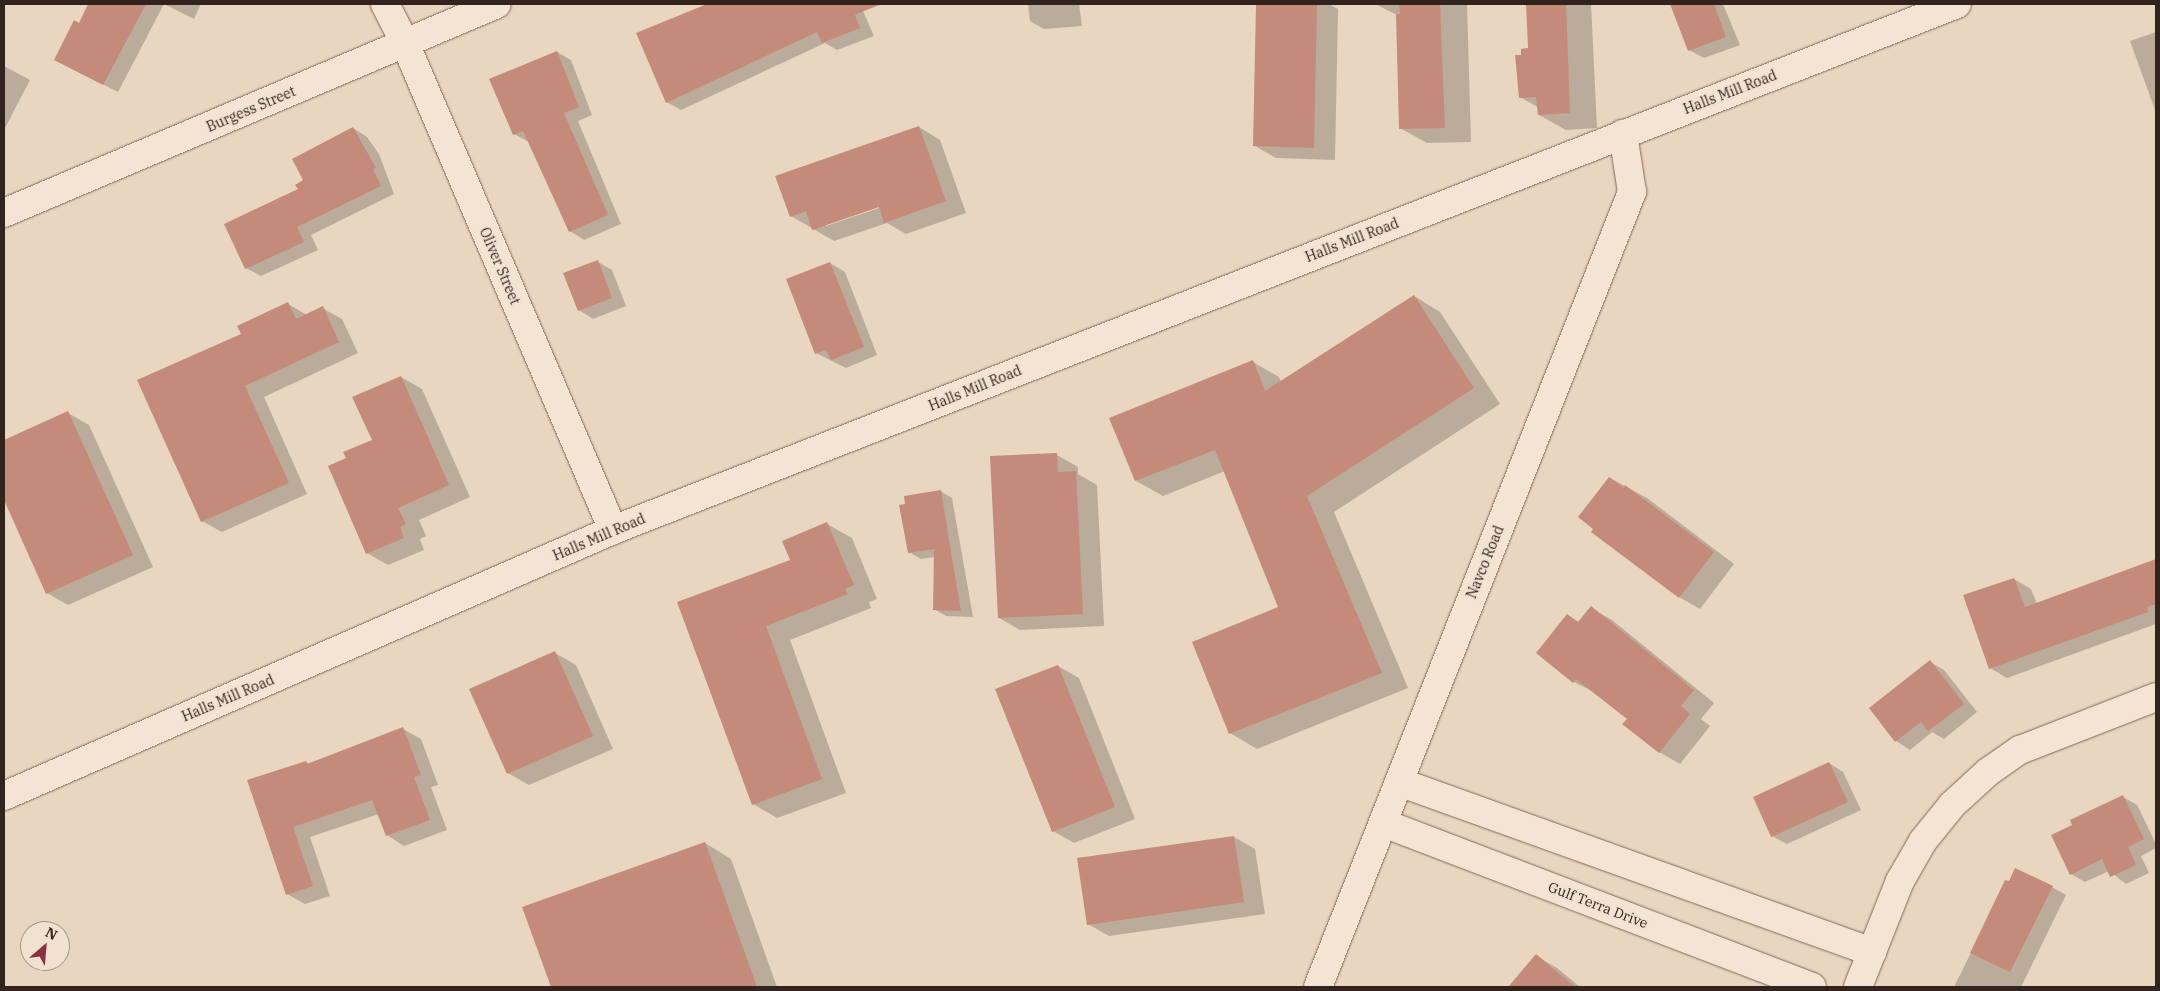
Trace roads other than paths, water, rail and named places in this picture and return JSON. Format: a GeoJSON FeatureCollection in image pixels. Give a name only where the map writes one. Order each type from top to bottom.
{"type":"FeatureCollection","features":[{"type":"Feature","properties":{"kind":"street","name":"Oliver Street"},"geometry":{"type":"LineString","coordinates":[[385,4],[405,43],[612,530]]}},
{"type":"Feature","properties":{"kind":"street","name":"Burgess Street"},"geometry":{"type":"LineString","coordinates":[[4,213],[497,4]]}},
{"type":"Feature","properties":{"kind":"street","name":"Halls Mill Road"},"geometry":{"type":"LineString","coordinates":[[4,796],[612,530],[1957,4]]}},
{"type":"Feature","properties":{"kind":"street","name":"Navco Road"},"geometry":{"type":"LineString","coordinates":[[1318,987],[1632,192],[1623,134]]}},
{"type":"Feature","properties":{"kind":"street"},"geometry":{"type":"LineString","coordinates":[[1858,987],[1900,881],[1924,841],[1952,805],[1988,772],[2020,750],[2156,697]]}},
{"type":"Feature","properties":{"kind":"street"},"geometry":{"type":"LineString","coordinates":[[1399,782],[1872,952]]}},
{"type":"Feature","properties":{"kind":"street","name":"Gulf Terra Drive"},"geometry":{"type":"LineString","coordinates":[[1383,823],[1812,987]]}}]}
